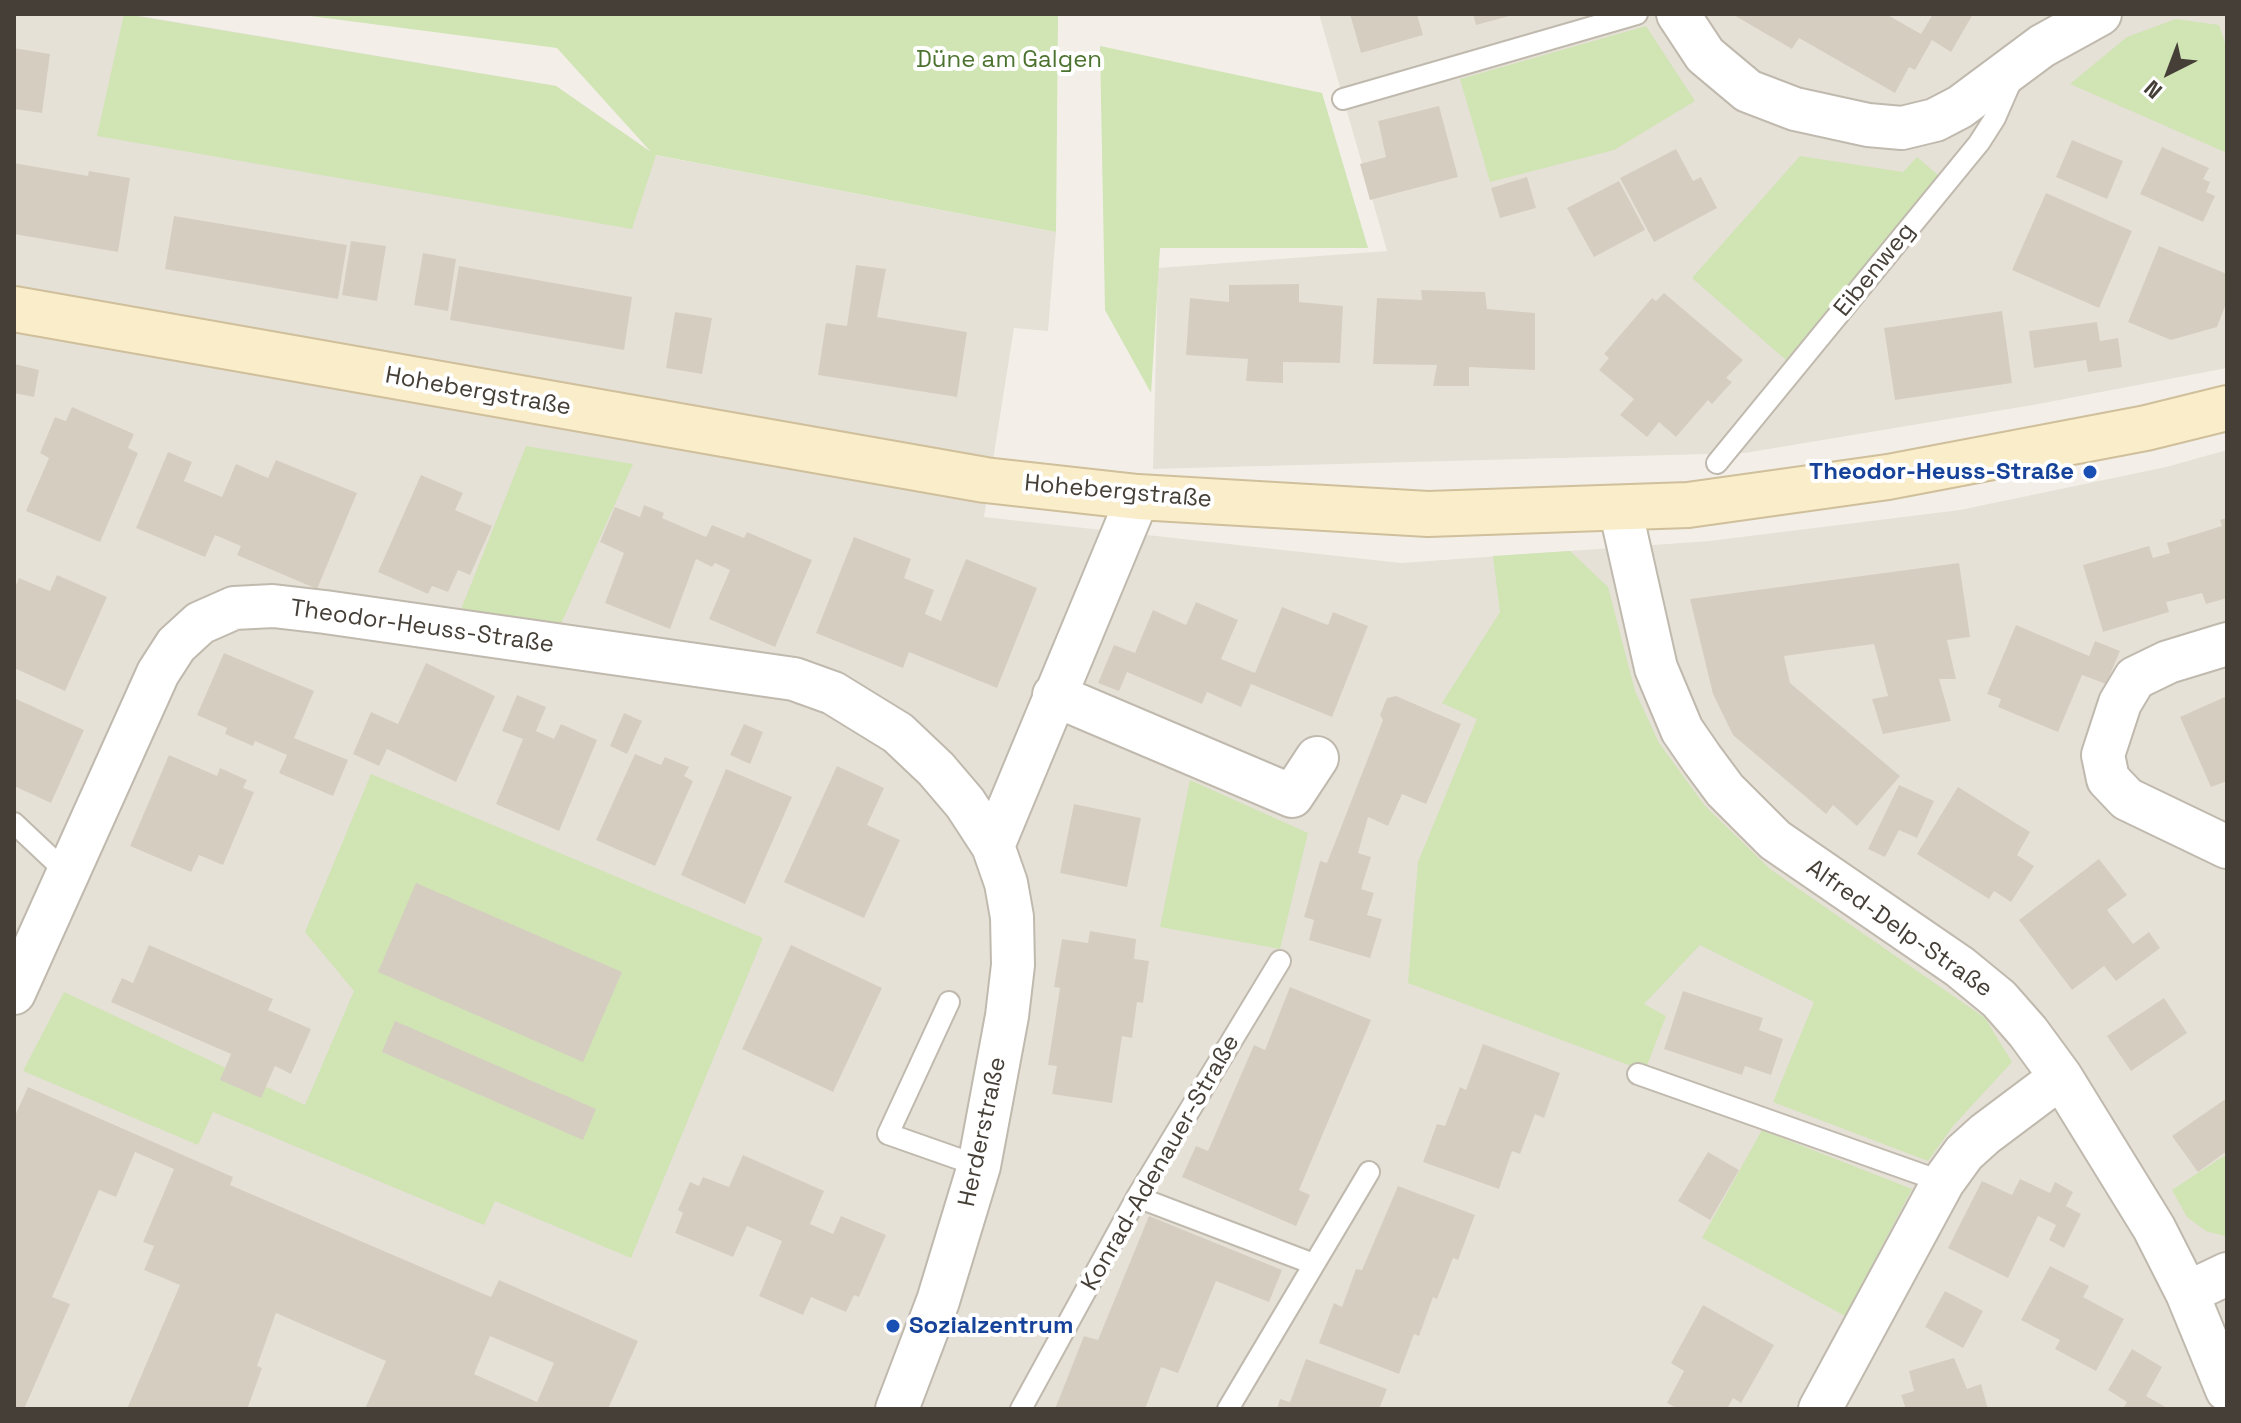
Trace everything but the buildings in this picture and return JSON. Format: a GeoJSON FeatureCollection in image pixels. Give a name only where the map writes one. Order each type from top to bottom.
{"type":"FeatureCollection","features":[{"type":"Feature","properties":{"kind":"street"},"geometry":{"type":"LineString","coordinates":[[1678,14],[1705,55],[1748,91],[1785,106],[1876,126],[1902,128],[1935,120],[2065,32],[2100,14]]}},
{"type":"Feature","properties":{"kind":"street","name":"Hohebergstraße"},"geometry":{"type":"LineString","coordinates":[[14,309],[954,474],[1138,497],[1428,514],[1688,505],[1888,477],[2146,428],[2227,408]]}},
{"type":"Feature","properties":{"kind":"street"},"geometry":{"type":"LineString","coordinates":[[993,846],[1138,497]]}},
{"type":"Feature","properties":{"kind":"street","name":"Alfred-Delp-Straße"},"geometry":{"type":"LineString","coordinates":[[1620,508],[1656,668],[1682,730],[1725,790],[1775,840],[1982,983],[2016,1017],[2061,1077],[2154,1228],[2187,1293],[2227,1390]]}},
{"type":"Feature","properties":{"kind":"street","name":"Theodor-Heuss-Straße"},"geometry":{"type":"LineString","coordinates":[[14,993],[158,673],[176,645],[200,623],[234,608],[273,606],[794,679],[866,710],[898,733],[936,769],[984,827],[993,846]]}},
{"type":"Feature","properties":{"kind":"street"},"geometry":{"type":"LineString","coordinates":[[2227,644],[2168,662],[2135,678],[2120,703],[2103,755],[2108,779],[2127,799],[2227,847]]}},
{"type":"Feature","properties":{"kind":"street"},"geometry":{"type":"LineString","coordinates":[[1054,695],[1292,796],[1317,758]]}},
{"type":"Feature","properties":{"kind":"street","name":"Herderstraße"},"geometry":{"type":"LineString","coordinates":[[897,1409],[938,1301],[979,1166],[998,1076],[1013,965],[1010,906],[993,846]]}},
{"type":"Feature","properties":{"kind":"street"},"geometry":{"type":"LineString","coordinates":[[1820,1409],[1943,1182],[1985,1134],[2061,1077]]}},
{"type":"Feature","properties":{"kind":"street"},"geometry":{"type":"LineString","coordinates":[[2187,1293],[2227,1274]]}},
{"type":"Feature","properties":{"kind":"lane"},"geometry":{"type":"LineString","coordinates":[[1343,99],[1637,14]]}},
{"type":"Feature","properties":{"kind":"lane","name":"Eibenweg"},"geometry":{"type":"LineString","coordinates":[[1717,463],[1979,143],[1995,118],[2017,66]]}},
{"type":"Feature","properties":{"kind":"lane"},"geometry":{"type":"LineString","coordinates":[[14,823],[59,890]]}},
{"type":"Feature","properties":{"kind":"lane","name":"Konrad-Adenauer-Straße"},"geometry":{"type":"LineString","coordinates":[[1021,1409],[1137,1197],[1280,961]]}},
{"type":"Feature","properties":{"kind":"lane"},"geometry":{"type":"LineString","coordinates":[[949,1002],[888,1134],[979,1166]]}},
{"type":"Feature","properties":{"kind":"lane"},"geometry":{"type":"LineString","coordinates":[[1638,1074],[1943,1182]]}},
{"type":"Feature","properties":{"kind":"lane"},"geometry":{"type":"LineString","coordinates":[[1228,1409],[1311,1263],[1369,1172]]}},
{"type":"Feature","properties":{"kind":"lane"},"geometry":{"type":"LineString","coordinates":[[1137,1197],[1311,1263]]}},
{"type":"Feature","properties":{"kind":"shaded area"},"geometry":{"type":"Polygon","coordinates":[[[14,14],[128,14],[556,86],[655,155],[1056,232],[1048,331],[1014,328],[984,517],[1401,563],[1709,541],[1960,510],[2166,467],[2227,450],[2227,1409],[14,1409],[14,14]]]}},
{"type":"Feature","properties":{"kind":"shaded area"},"geometry":{"type":"Polygon","coordinates":[[[1319,14],[2227,14],[2227,368],[2033,405],[1745,453],[1153,469],[1158,268],[1387,251],[1319,14]]]}},
{"type":"Feature","properties":{"kind":"green space","name":"Düne am Galgen"},"geometry":{"type":"Polygon","coordinates":[[[124,14],[556,86],[651,152],[557,48],[295,14],[1058,14],[1056,232],[656,155],[632,229],[97,136],[124,14]]]}},
{"type":"Feature","properties":{"kind":"green space"},"geometry":{"type":"Polygon","coordinates":[[[2176,19],[2219,25],[2227,49],[2227,153],[2070,84],[2127,37],[2176,19]]]}},
{"type":"Feature","properties":{"kind":"green space"},"geometry":{"type":"Polygon","coordinates":[[[1646,26],[1695,101],[1614,150],[1490,182],[1460,79],[1646,26]]]}},
{"type":"Feature","properties":{"kind":"green space"},"geometry":{"type":"Polygon","coordinates":[[[1100,46],[1322,93],[1368,248],[1160,248],[1151,393],[1105,310],[1100,46]]]}},
{"type":"Feature","properties":{"kind":"green space"},"geometry":{"type":"Polygon","coordinates":[[[1800,156],[1903,172],[1917,157],[1939,176],[1786,360],[1692,278],[1800,156]]]}},
{"type":"Feature","properties":{"kind":"green space"},"geometry":{"type":"Polygon","coordinates":[[[526,446],[633,464],[560,626],[460,612],[526,446]]]}},
{"type":"Feature","properties":{"kind":"green space"},"geometry":{"type":"Polygon","coordinates":[[[1570,551],[1608,587],[1635,691],[1659,743],[1705,806],[1770,869],[1985,1018],[2012,1062],[1953,1126],[1928,1161],[1773,1102],[1814,1002],[1700,945],[1644,1004],[1666,1016],[1645,1071],[1408,983],[1418,862],[1477,719],[1442,703],[1500,612],[1493,556],[1570,551]]]}},
{"type":"Feature","properties":{"kind":"green space"},"geometry":{"type":"Polygon","coordinates":[[[371,774],[763,938],[631,1258],[495,1201],[484,1225],[213,1112],[198,1145],[23,1071],[64,992],[305,1105],[354,991],[305,932],[371,774]]]}},
{"type":"Feature","properties":{"kind":"green space"},"geometry":{"type":"Polygon","coordinates":[[[1190,780],[1308,833],[1280,949],[1160,927],[1190,780]]]}},
{"type":"Feature","properties":{"kind":"green space"},"geometry":{"type":"Polygon","coordinates":[[[1762,1130],[1912,1189],[1845,1316],[1702,1238],[1762,1130]]]}},
{"type":"Feature","properties":{"kind":"green space"},"geometry":{"type":"Polygon","coordinates":[[[2227,1154],[2225,1236],[2206,1231],[2187,1217],[2172,1190],[2227,1154]]]}},
{"type":"Feature","properties":{"kind":"place","name":"Theodor-Heuss-Straße"},"geometry":{"type":"Point","coordinates":[2090,472]}},
{"type":"Feature","properties":{"kind":"place","name":"Sozialzentrum"},"geometry":{"type":"Point","coordinates":[893,1326]}}]}
